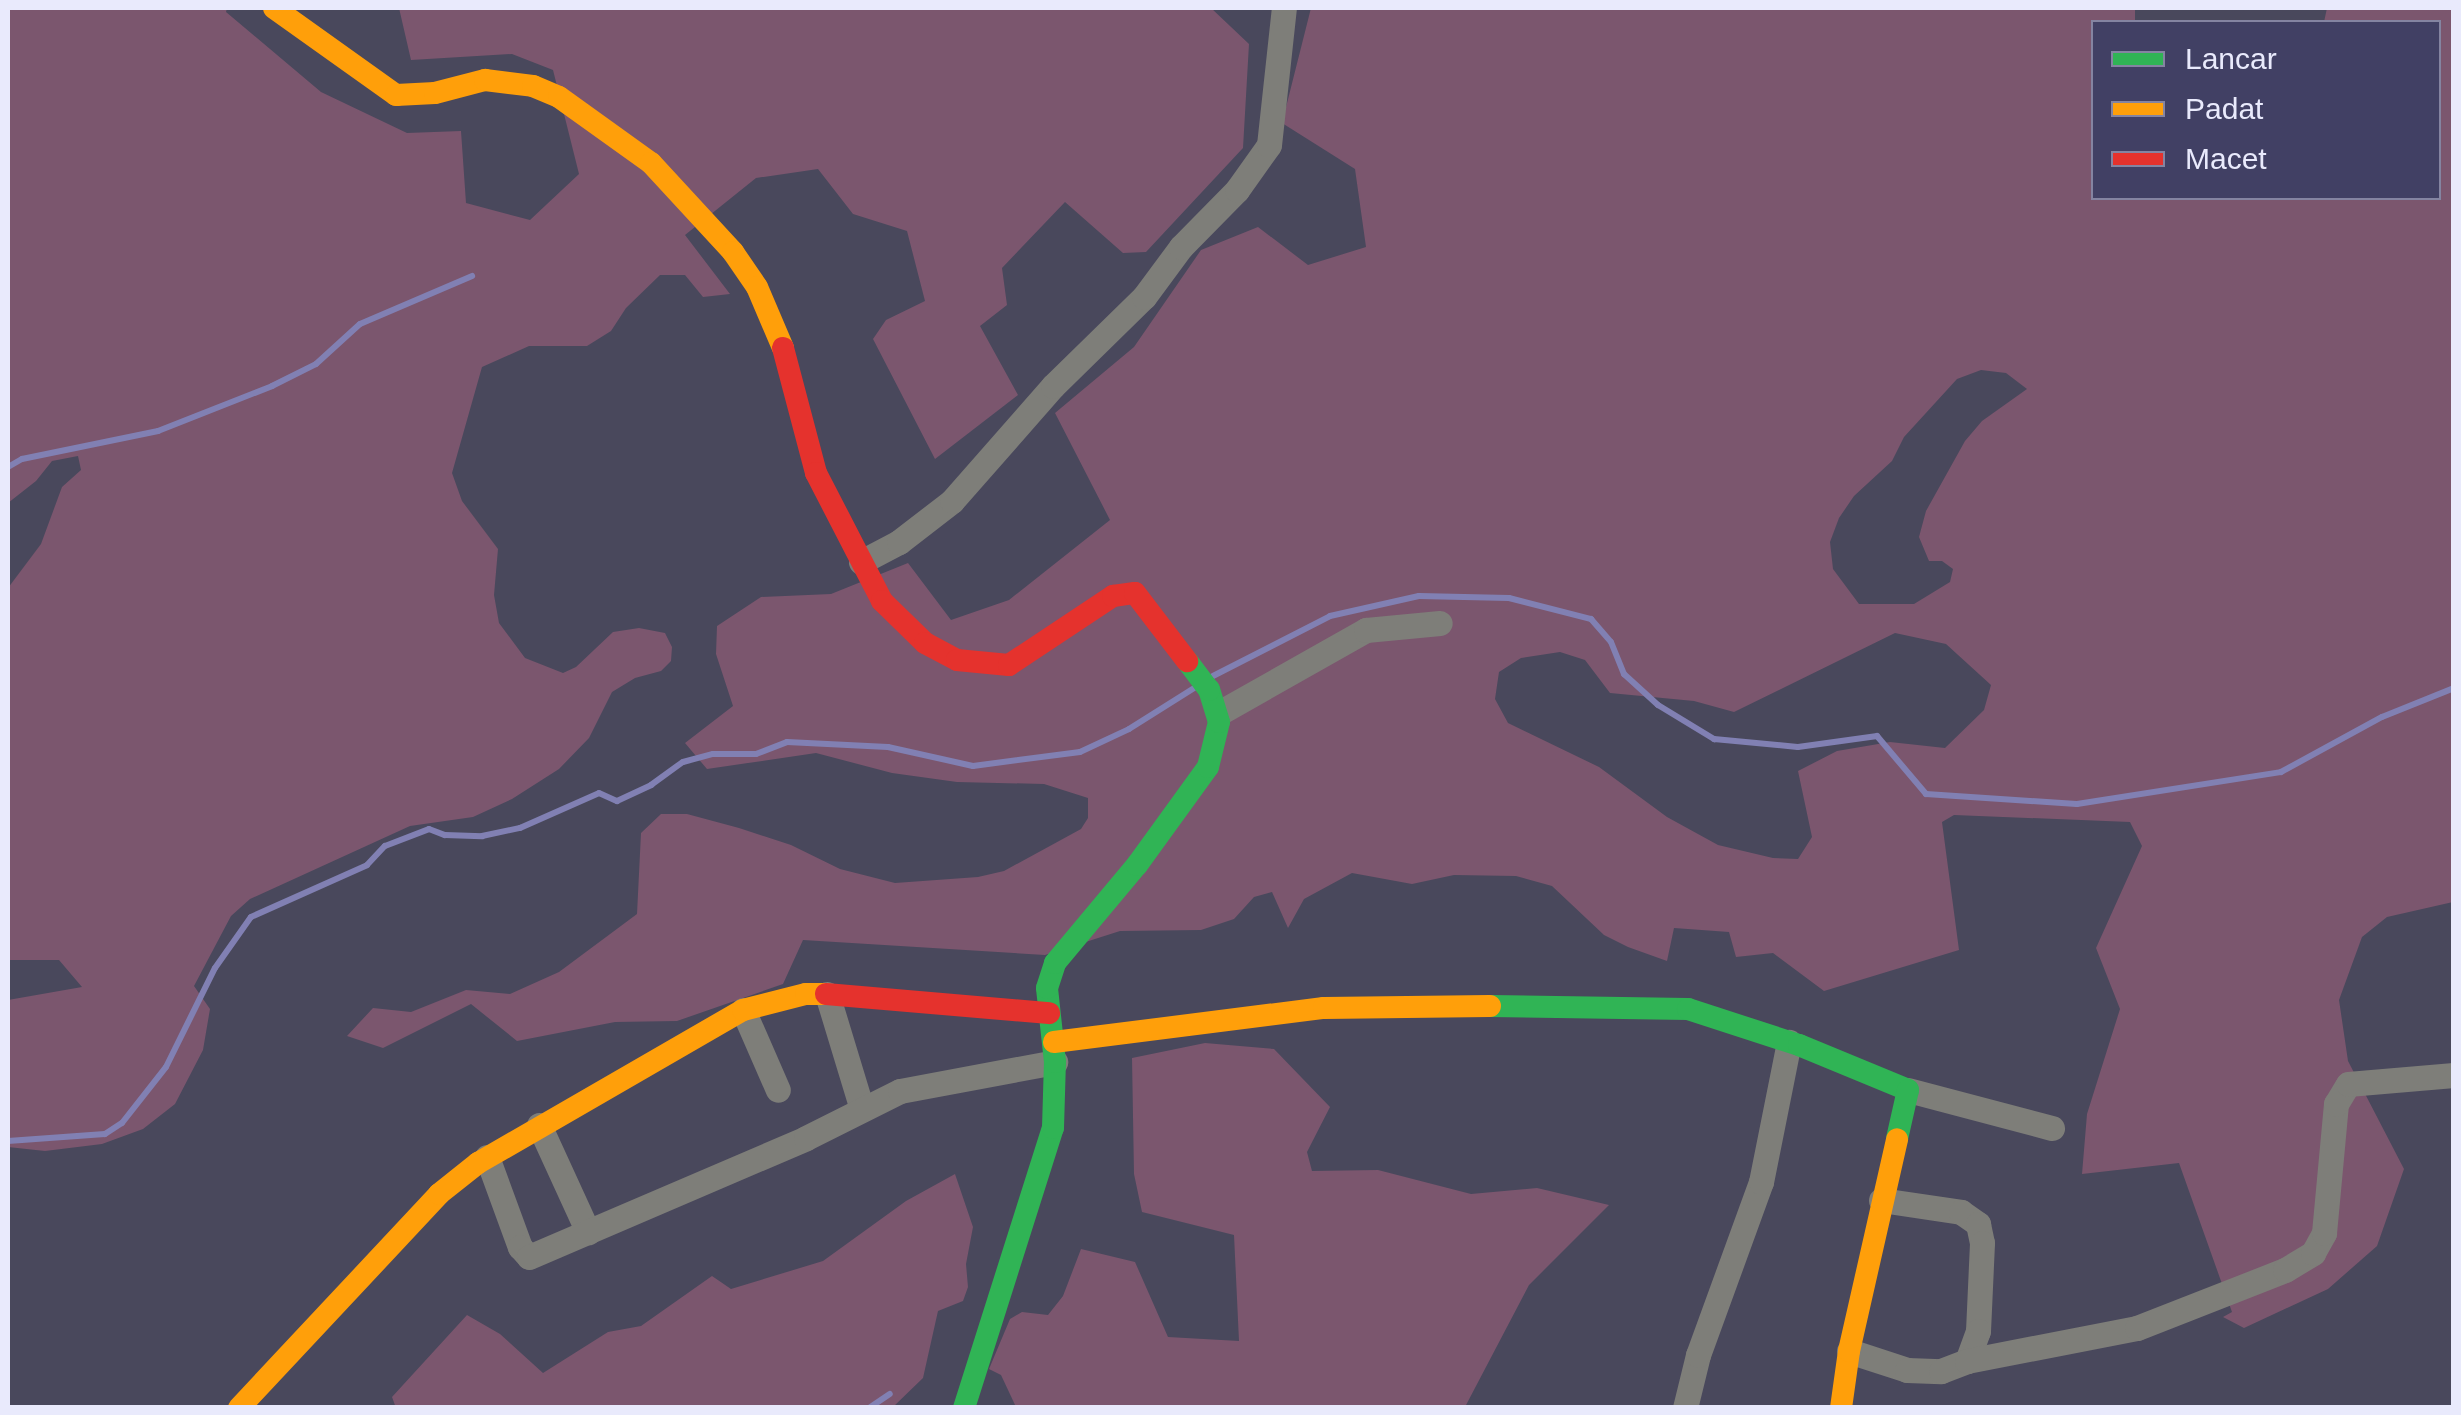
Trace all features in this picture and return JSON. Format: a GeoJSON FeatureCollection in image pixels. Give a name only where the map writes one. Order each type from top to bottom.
{"type":"FeatureCollection","features":[{"type":"Feature","properties":{"kind":"street"},"geometry":{"type":"LineString","coordinates":[[274,8],[396,95],[436,94],[485,80],[533,86],[559,97],[650,163],[733,252],[768,306],[785,352],[806,447],[860,562],[882,600],[906,628],[945,656],[978,665],[1010,665],[1123,592],[1134,592],[1209,692],[1219,734],[1208,767],[1137,865],[1055,963],[1047,988],[1055,1052],[1053,1128],[964,1408]]}},
{"type":"Feature","properties":{"kind":"street"},"geometry":{"type":"LineString","coordinates":[[860,562],[899,542],[952,501],[1053,386],[1144,298],[1181,246],[1237,190],[1269,145],[1284,8]]}},
{"type":"Feature","properties":{"kind":"street"},"geometry":{"type":"LineString","coordinates":[[1209,692],[1366,630],[1440,623]]}},
{"type":"Feature","properties":{"kind":"street"},"geometry":{"type":"LineString","coordinates":[[239,1408],[439,1194],[487,1157],[742,1010],[806,994],[827,994],[1049,1013]]}},
{"type":"Feature","properties":{"kind":"street"},"geometry":{"type":"LineString","coordinates":[[827,994],[862,1109]]}},
{"type":"Feature","properties":{"kind":"street"},"geometry":{"type":"LineString","coordinates":[[487,1157],[522,1253],[535,1256],[922,1084],[1055,1052],[1324,1008],[1581,1005],[1688,1010],[1789,1042],[1908,1090],[2052,1128]]}},
{"type":"Feature","properties":{"kind":"street"},"geometry":{"type":"LineString","coordinates":[[742,1010],[778,1090]]}},
{"type":"Feature","properties":{"kind":"street"},"geometry":{"type":"LineString","coordinates":[[1686,1408],[1698,1355],[1761,1182],[1789,1042]]}},
{"type":"Feature","properties":{"kind":"street"},"geometry":{"type":"LineString","coordinates":[[1849,1351],[1928,1372],[1967,1360],[2137,1328],[2301,1262],[2314,1252],[2324,1233],[2336,1104],[2348,1084],[2454,1075]]}},
{"type":"Feature","properties":{"kind":"street"},"geometry":{"type":"LineString","coordinates":[[1840,1408],[1881,1200],[1908,1090]]}},
{"type":"Feature","properties":{"kind":"street"},"geometry":{"type":"LineString","coordinates":[[540,1125],[588,1232]]}},
{"type":"Feature","properties":{"kind":"street"},"geometry":{"type":"LineString","coordinates":[[1881,1200],[1962,1212],[1978,1224],[1982,1243],[1978,1331],[1967,1360]]}},
{"type":"Feature","properties":{"kind":"shaded area"},"geometry":{"type":"Polygon","coordinates":[[[8,8],[227,8],[226,12],[321,92],[407,133],[461,131],[466,203],[530,220],[579,174],[553,70],[512,54],[411,60],[399,8],[1211,8],[1249,44],[1243,148],[1146,252],[1123,253],[1065,202],[1002,268],[1007,305],[980,326],[1018,395],[935,459],[873,339],[886,320],[925,301],[907,231],[853,214],[818,169],[756,178],[685,235],[730,294],[703,297],[685,275],[660,275],[626,308],[611,331],[587,346],[529,346],[482,367],[452,473],[462,501],[498,549],[494,595],[499,623],[525,658],[563,673],[576,667],[613,632],[639,628],[665,633],[672,647],[671,661],[661,671],[635,678],[612,692],[589,738],[559,769],[512,799],[473,817],[410,826],[250,899],[231,916],[194,986],[210,1009],[203,1050],[175,1104],[143,1129],[102,1144],[45,1151],[8,1147],[8,1000],[82,987],[59,960],[8,960],[8,588],[41,544],[62,487],[81,470],[78,456],[52,461],[36,481],[8,503],[8,8]]]}},
{"type":"Feature","properties":{"kind":"shaded area"},"geometry":{"type":"Polygon","coordinates":[[[1311,8],[2135,8],[2135,20],[2091,20],[2091,200],[2441,200],[2441,20],[2324,20],[2327,8],[2453,8],[2453,902],[2387,917],[2362,937],[2339,1000],[2348,1061],[2404,1169],[2377,1246],[2328,1289],[2244,1328],[2223,1317],[2232,1312],[2179,1163],[2082,1174],[2087,1114],[2120,1009],[2096,948],[2142,846],[2130,822],[1954,815],[1942,822],[1959,950],[1824,991],[1773,953],[1736,957],[1729,932],[1674,928],[1667,961],[1628,947],[1604,935],[1552,886],[1516,876],[1454,875],[1412,884],[1352,873],[1304,899],[1288,928],[1272,892],[1254,897],[1234,919],[1201,930],[1120,931],[1045,955],[803,940],[783,984],[677,1021],[615,1022],[517,1041],[471,1004],[383,1048],[347,1036],[373,1008],[411,1012],[466,990],[510,994],[559,972],[637,914],[641,833],[661,814],[687,814],[739,828],[791,845],[840,869],[895,883],[978,877],[1004,871],[1081,829],[1088,818],[1088,798],[1044,784],[957,782],[892,773],[816,753],[707,769],[685,743],[733,706],[716,654],[717,626],[761,597],[831,594],[908,563],[951,620],[1009,600],[1110,520],[1055,413],[1134,347],[1201,250],[1258,227],[1308,265],[1366,247],[1355,169],[1282,123],[1311,8]],[[1981,370],[1957,379],[1904,437],[1892,461],[1854,496],[1839,518],[1830,542],[1833,569],[1859,604],[1914,604],[1950,582],[1953,569],[1942,561],[1929,561],[1919,537],[1926,511],[1965,441],[1982,421],[2027,389],[2006,373],[1981,370]],[[1895,633],[1734,712],[1694,701],[1610,693],[1585,660],[1560,652],[1521,658],[1499,672],[1495,699],[1508,723],[1599,767],[1667,817],[1718,845],[1773,858],[1798,859],[1812,837],[1798,771],[1837,751],[1890,742],[1945,748],[1984,710],[1991,685],[1946,644],[1895,633]]]}},
{"type":"Feature","properties":{"kind":"shaded area"},"geometry":{"type":"Polygon","coordinates":[[[1205,1043],[1274,1049],[1330,1107],[1307,1152],[1312,1171],[1378,1170],[1471,1194],[1537,1188],[1609,1205],[1529,1285],[1465,1407],[1016,1407],[1001,1375],[989,1369],[1010,1319],[1022,1312],[1048,1315],[1063,1296],[1081,1249],[1135,1262],[1168,1337],[1239,1341],[1234,1235],[1142,1212],[1134,1174],[1132,1058],[1205,1043]]]}},
{"type":"Feature","properties":{"kind":"shaded area"},"geometry":{"type":"Polygon","coordinates":[[[955,1174],[973,1227],[966,1264],[968,1287],[963,1301],[938,1311],[923,1378],[893,1407],[396,1408],[392,1397],[467,1315],[500,1334],[543,1373],[608,1332],[641,1326],[712,1276],[731,1289],[823,1261],[906,1201],[955,1174]]]}},
{"type":"Feature","properties":{"kind":"waterway"},"geometry":{"type":"LineString","coordinates":[[8,467],[22,459],[158,431],[272,386],[316,364],[360,324],[472,276]]}},
{"type":"Feature","properties":{"kind":"waterway"},"geometry":{"type":"LineString","coordinates":[[1213,676],[1330,616],[1419,596],[1509,598],[1591,619],[1611,642],[1624,674],[1658,705],[1714,739],[1798,747],[1877,736],[1926,794],[2077,804],[2281,772],[2382,717],[2454,688]]}},
{"type":"Feature","properties":{"kind":"waterway"},"geometry":{"type":"LineString","coordinates":[[8,1141],[105,1134],[122,1123],[166,1067],[215,968],[251,917],[367,865],[385,846],[429,829],[445,835],[482,836],[520,828],[599,793],[617,801],[651,785],[683,762],[713,754],[756,754],[787,742],[888,747],[973,766],[1080,752],[1129,729],[1194,688]]}},
{"type":"Feature","properties":{"kind":"waterway"},"geometry":{"type":"LineString","coordinates":[[869,1408],[890,1394]]}},
{"type":"Feature","properties":{"kind":"traffic: fast"},"geometry":{"type":"LineString","coordinates":[[964,1408],[1053,1128],[1055,1062],[1047,988],[1055,963],[1137,865],[1208,767],[1219,722],[1209,690],[1187,661]]}},
{"type":"Feature","properties":{"kind":"traffic: fast"},"geometry":{"type":"LineString","coordinates":[[1490,1006],[1688,1009],[1799,1045],[1908,1090],[1897,1139]]}},
{"type":"Feature","properties":{"kind":"traffic: slow"},"geometry":{"type":"LineString","coordinates":[[274,8],[396,95],[435,93],[485,80],[533,86],[559,97],[651,163],[733,252],[757,287],[783,348]]}},
{"type":"Feature","properties":{"kind":"traffic: slow"},"geometry":{"type":"LineString","coordinates":[[239,1408],[439,1194],[478,1163],[743,1010],[806,994],[826,994]]}},
{"type":"Feature","properties":{"kind":"traffic: slow"},"geometry":{"type":"LineString","coordinates":[[1054,1042],[1324,1008],[1490,1006]]}},
{"type":"Feature","properties":{"kind":"traffic: slow"},"geometry":{"type":"LineString","coordinates":[[1841,1408],[1849,1351],[1897,1139]]}},
{"type":"Feature","properties":{"kind":"traffic: jam"},"geometry":{"type":"LineString","coordinates":[[783,348],[816,473],[882,601],[925,643],[957,660],[1009,665],[1113,596],[1135,593],[1187,661]]}},
{"type":"Feature","properties":{"kind":"traffic: jam"},"geometry":{"type":"LineString","coordinates":[[826,994],[1049,1013]]}}]}
